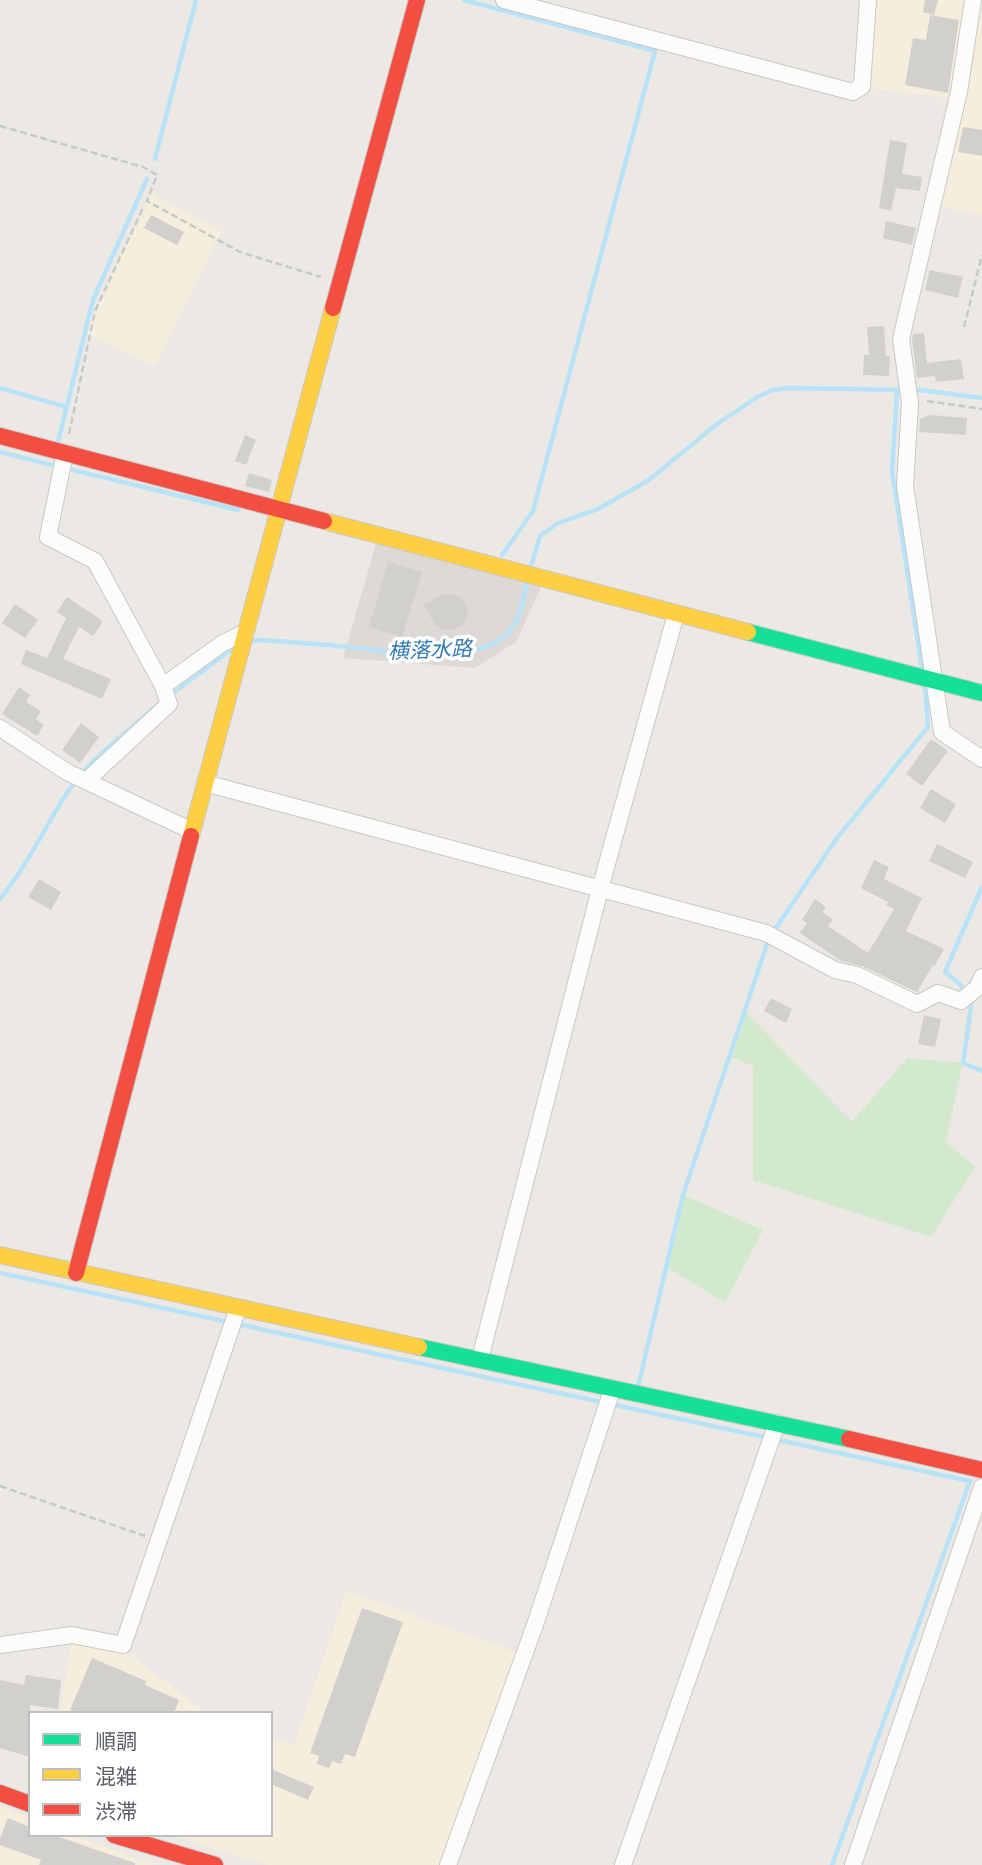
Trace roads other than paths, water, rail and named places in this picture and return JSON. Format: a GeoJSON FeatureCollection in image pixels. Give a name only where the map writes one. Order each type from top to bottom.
{"type":"FeatureCollection","features":[{"type":"Feature","properties":{"kind":"street"},"geometry":{"type":"LineString","coordinates":[[76,1273],[192,831],[417,0]]}},
{"type":"Feature","properties":{"kind":"street"},"geometry":{"type":"LineString","coordinates":[[504,0],[853,92],[862,86],[868,0]]}},
{"type":"Feature","properties":{"kind":"street"},"geometry":{"type":"LineString","coordinates":[[973,0],[959,92],[901,339],[908,378],[909,403],[905,486],[942,732],[982,759]]}},
{"type":"Feature","properties":{"kind":"street"},"geometry":{"type":"LineString","coordinates":[[0,436],[982,693]]}},
{"type":"Feature","properties":{"kind":"street"},"geometry":{"type":"LineString","coordinates":[[65,453],[48,537],[95,561],[163,686],[169,704],[86,780]]}},
{"type":"Feature","properties":{"kind":"street"},"geometry":{"type":"LineString","coordinates":[[480,1359],[600,889],[676,614]]}},
{"type":"Feature","properties":{"kind":"street"},"geometry":{"type":"LineString","coordinates":[[163,686],[223,643],[246,632]]}},
{"type":"Feature","properties":{"kind":"street"},"geometry":{"type":"LineString","coordinates":[[0,728],[67,772],[192,831]]}},
{"type":"Feature","properties":{"kind":"street"},"geometry":{"type":"LineString","coordinates":[[205,783],[771,935],[835,970],[857,975],[917,1004],[938,993],[961,1001],[979,983]]}},
{"type":"Feature","properties":{"kind":"street"},"geometry":{"type":"LineString","coordinates":[[0,1255],[982,1470]]}},
{"type":"Feature","properties":{"kind":"street"},"geometry":{"type":"LineString","coordinates":[[0,1645],[72,1636],[122,1645],[238,1308]]}},
{"type":"Feature","properties":{"kind":"street"},"geometry":{"type":"LineString","coordinates":[[448,1865],[536,1622],[612,1390]]}},
{"type":"Feature","properties":{"kind":"street"},"geometry":{"type":"LineString","coordinates":[[623,1865],[777,1423]]}},
{"type":"Feature","properties":{"kind":"street"},"geometry":{"type":"LineString","coordinates":[[853,1865],[982,1487]]}},
{"type":"Feature","properties":{"kind":"street"},"geometry":{"type":"LineString","coordinates":[[0,1793],[28,1803]]}},
{"type":"Feature","properties":{"kind":"street"},"geometry":{"type":"LineString","coordinates":[[121,1837],[215,1865]]}},
{"type":"Feature","properties":{"kind":"waterway"},"geometry":{"type":"LineString","coordinates":[[155,159],[196,0]]}},
{"type":"Feature","properties":{"kind":"waterway"},"geometry":{"type":"LineString","coordinates":[[464,0],[655,51],[533,511],[502,555]]}},
{"type":"Feature","properties":{"kind":"waterway"},"geometry":{"type":"LineString","coordinates":[[58,442],[93,300],[147,179]]}},
{"type":"Feature","properties":{"kind":"waterway"},"geometry":{"type":"LineString","coordinates":[[0,388],[66,407]]}},
{"type":"Feature","properties":{"kind":"waterway","name":"横落水路"},"geometry":{"type":"LineString","coordinates":[[531,566],[540,536],[558,523],[598,509],[649,480],[717,424],[759,396],[773,390],[790,388],[903,390]]}},
{"type":"Feature","properties":{"kind":"waterway","name":"横落水路"},"geometry":{"type":"LineString","coordinates":[[912,389],[982,398]]}},
{"type":"Feature","properties":{"kind":"waterway"},"geometry":{"type":"LineString","coordinates":[[897,391],[892,471],[922,669]]}},
{"type":"Feature","properties":{"kind":"waterway"},"geometry":{"type":"LineString","coordinates":[[0,452],[52,465]]}},
{"type":"Feature","properties":{"kind":"waterway"},"geometry":{"type":"LineString","coordinates":[[73,470],[238,510]]}},
{"type":"Feature","properties":{"kind":"waterway","name":"横落水路"},"geometry":{"type":"LineString","coordinates":[[250,642],[258,640],[304,643],[428,655],[469,652],[487,647],[513,627],[520,612],[527,581]]}},
{"type":"Feature","properties":{"kind":"waterway","name":"横落水路"},"geometry":{"type":"LineString","coordinates":[[169,696],[232,649]]}},
{"type":"Feature","properties":{"kind":"waterway"},"geometry":{"type":"LineString","coordinates":[[638,1387],[683,1195],[769,938],[837,838],[928,727],[925,684]]}},
{"type":"Feature","properties":{"kind":"waterway","name":"横落水路"},"geometry":{"type":"LineString","coordinates":[[0,899],[78,778],[154,708]]}},
{"type":"Feature","properties":{"kind":"waterway"},"geometry":{"type":"LineString","coordinates":[[965,994],[960,984],[945,972],[982,887]]}},
{"type":"Feature","properties":{"kind":"waterway"},"geometry":{"type":"LineString","coordinates":[[968,1002],[971,1007],[963,1063],[982,1071]]}},
{"type":"Feature","properties":{"kind":"waterway"},"geometry":{"type":"LineString","coordinates":[[0,1273],[228,1322]]}},
{"type":"Feature","properties":{"kind":"waterway"},"geometry":{"type":"LineString","coordinates":[[237,1324],[970,1481],[832,1865]]}}]}
